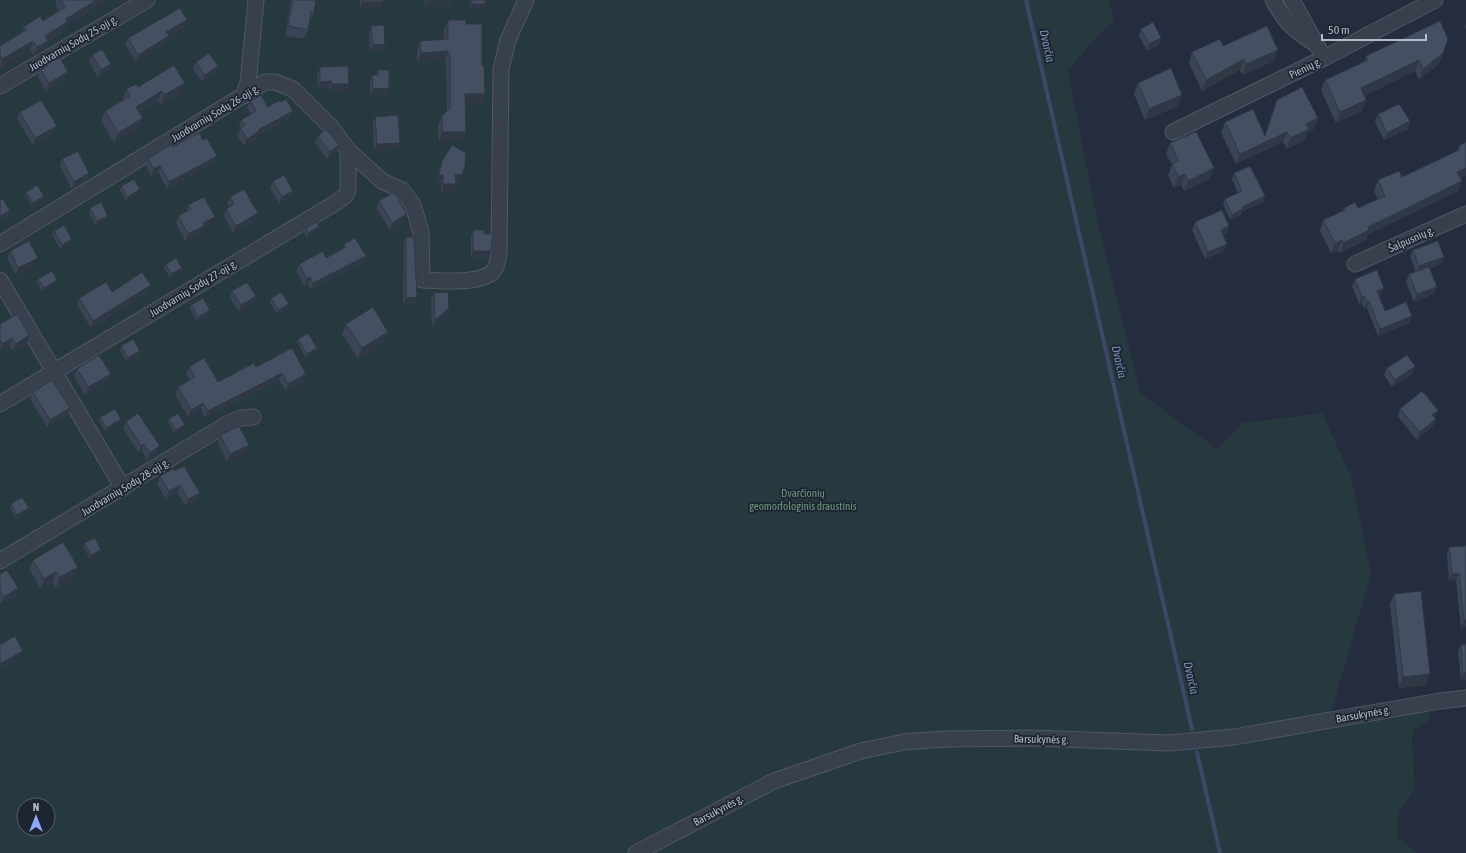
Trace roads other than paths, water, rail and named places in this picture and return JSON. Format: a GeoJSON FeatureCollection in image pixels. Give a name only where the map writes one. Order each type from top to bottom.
{"type":"FeatureCollection","features":[{"type":"Feature","properties":{"kind":"street","name":"Juodvarnių Sodų 25-oji g."},"geometry":{"type":"LineString","coordinates":[[0,86],[147,0]]}},
{"type":"Feature","properties":{"kind":"street"},"geometry":{"type":"LineString","coordinates":[[243,96],[248,83],[256,0]]}},
{"type":"Feature","properties":{"kind":"street","name":"Juodvarnių Sodų 26-oji g."},"geometry":{"type":"LineString","coordinates":[[0,244],[265,82],[275,82],[293,89],[331,127],[348,150],[382,181],[402,190],[413,205],[421,232],[422,280],[474,280],[485,276],[495,269],[499,254],[501,69],[508,40],[526,0]]}},
{"type":"Feature","properties":{"kind":"street"},"geometry":{"type":"LineString","coordinates":[[1273,0],[1293,29],[1317,45]]}},
{"type":"Feature","properties":{"kind":"street"},"geometry":{"type":"LineString","coordinates":[[1292,0],[1324,58]]}},
{"type":"Feature","properties":{"kind":"street","name":"Pienių g."},"geometry":{"type":"LineString","coordinates":[[1173,132],[1324,58],[1435,0]]}},
{"type":"Feature","properties":{"kind":"street"},"geometry":{"type":"LineString","coordinates":[[250,68],[265,82]]}},
{"type":"Feature","properties":{"kind":"street","name":"Juodvarnių Sodų 27-oji g."},"geometry":{"type":"LineString","coordinates":[[0,404],[346,195],[348,190],[348,150]]}},
{"type":"Feature","properties":{"kind":"street","name":"Šalpusnių g."},"geometry":{"type":"LineString","coordinates":[[1355,264],[1466,214]]}},
{"type":"Feature","properties":{"kind":"street"},"geometry":{"type":"LineString","coordinates":[[0,280],[123,488]]}},
{"type":"Feature","properties":{"kind":"street","name":"Juodvarnių Sodų 28-oji g."},"geometry":{"type":"LineString","coordinates":[[0,561],[229,423],[241,418],[252,417]]}},
{"type":"Feature","properties":{"kind":"street","name":"Barsukynės g."},"geometry":{"type":"LineString","coordinates":[[636,853],[774,781],[861,750],[904,742],[944,739],[1031,738],[1169,743],[1234,737],[1440,701],[1466,698]]}},
{"type":"Feature","properties":{"kind":"waterway","name":"Dvarčia"},"geometry":{"type":"LineString","coordinates":[[1026,0],[1192,729]]}},
{"type":"Feature","properties":{"kind":"waterway","name":"Dvarčia"},"geometry":{"type":"LineString","coordinates":[[1197,752],[1220,853]]}},
{"type":"Feature","properties":{"kind":"park label","name":"Dvarčionių geomorfologinis draustinis"},"geometry":{"type":"Point","coordinates":[803,499]}}]}
